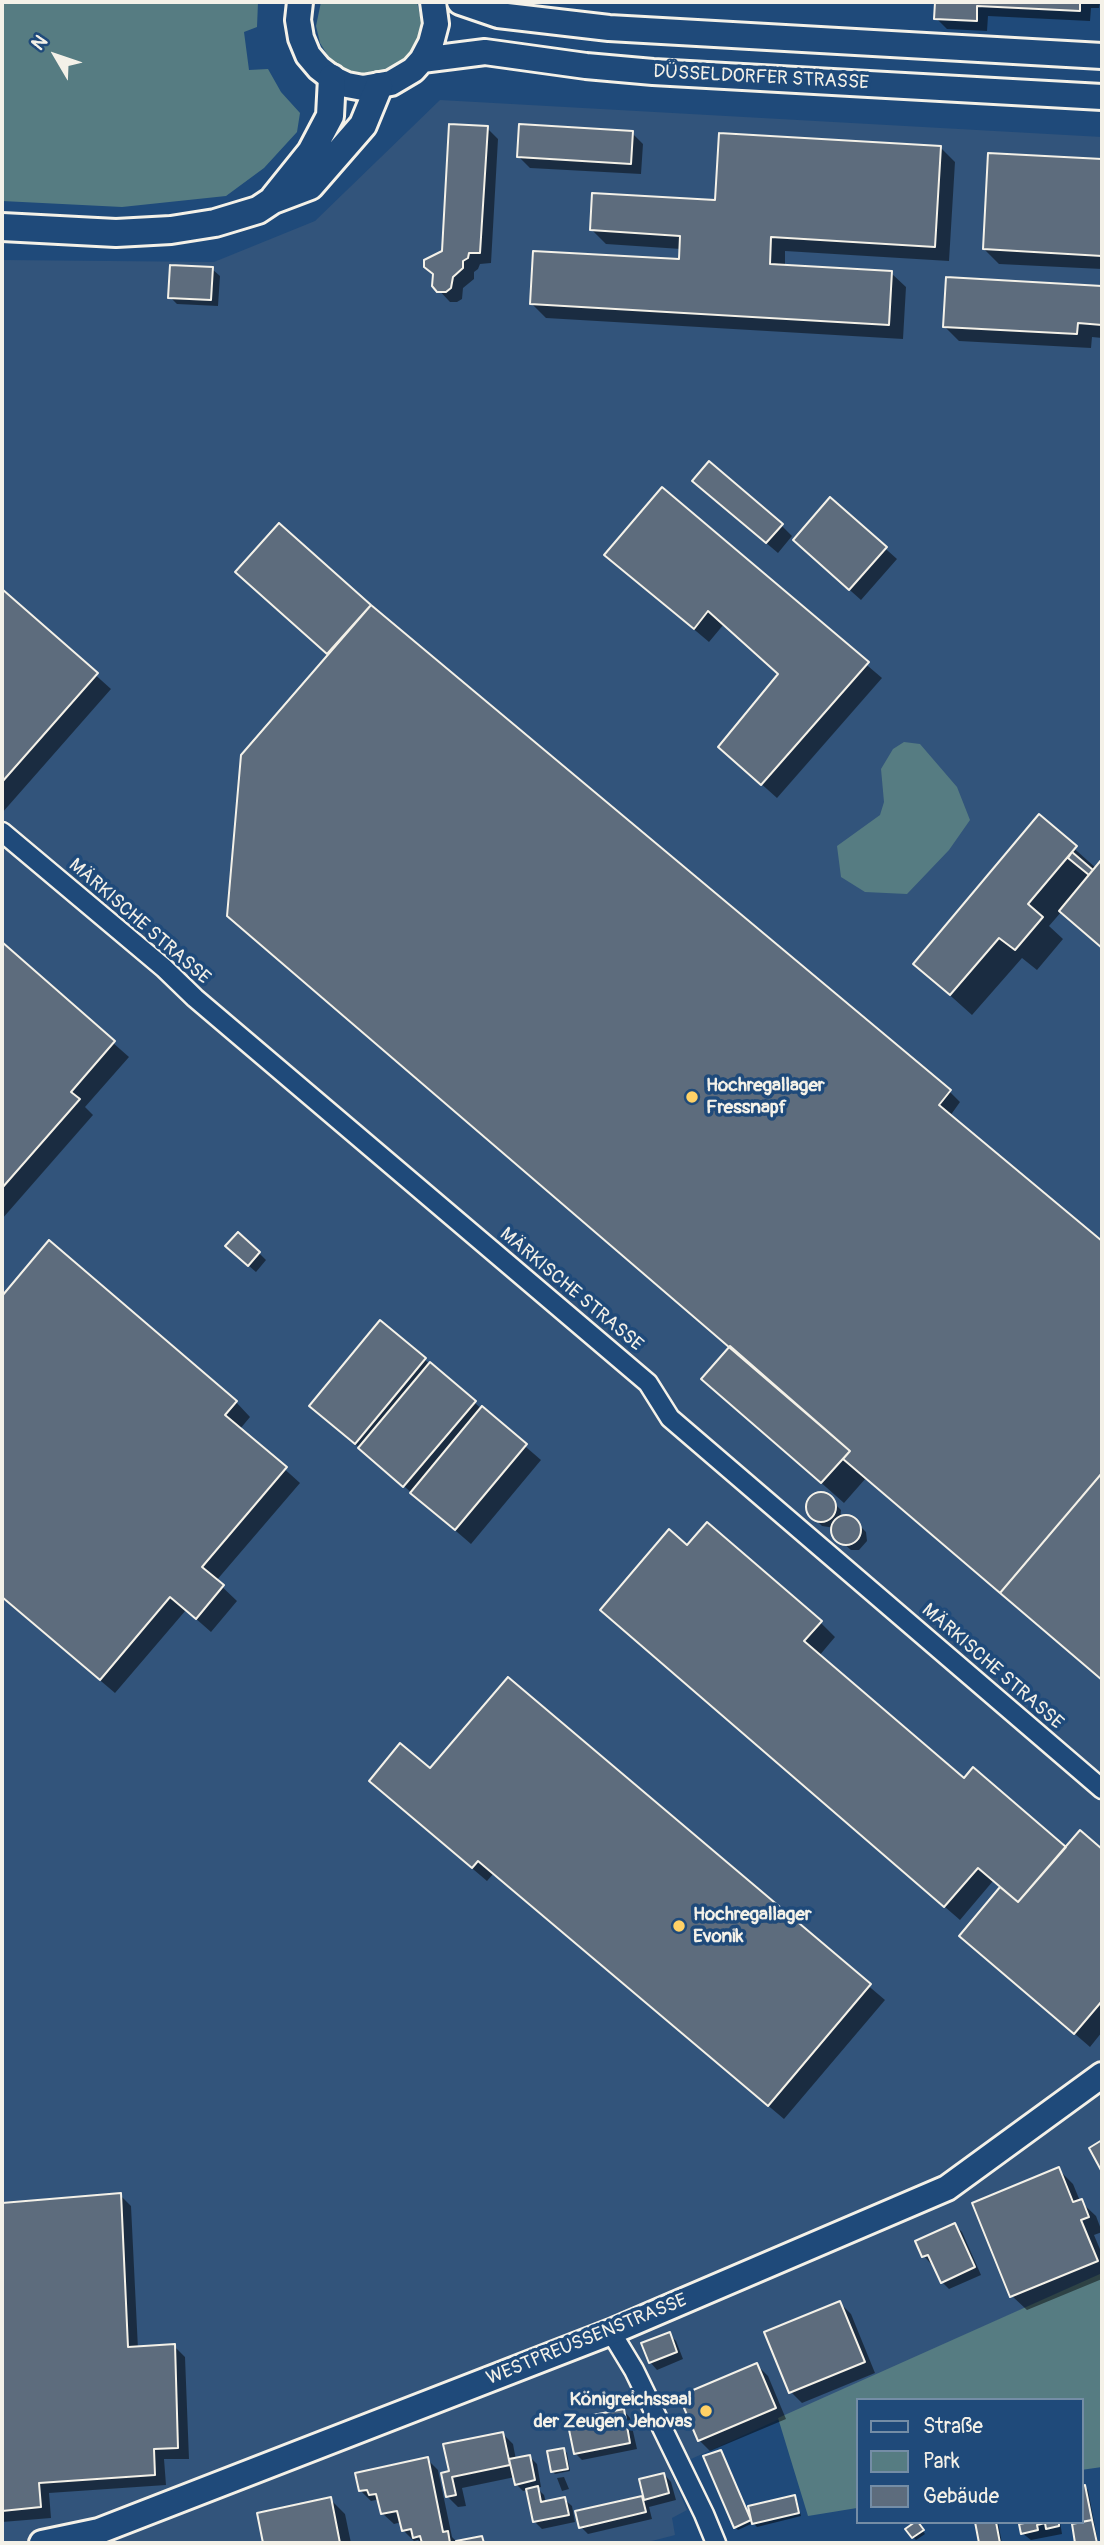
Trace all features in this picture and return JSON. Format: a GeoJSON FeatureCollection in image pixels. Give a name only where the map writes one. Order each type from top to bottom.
{"type":"FeatureCollection","features":[{"type":"Feature","properties":{"kind":"main road"},"geometry":{"type":"LineString","coordinates":[[300,2],[300,38],[308,55],[318,68],[332,78],[355,86],[379,86],[403,77],[422,60],[431,43],[436,24],[433,2]]}},
{"type":"Feature","properties":{"kind":"main road"},"geometry":{"type":"LineString","coordinates":[[460,2],[498,15],[609,28],[1102,56]]}},
{"type":"Feature","properties":{"kind":"main road","name":"DÜSSELDORFER STRASSE"},"geometry":{"type":"LineString","coordinates":[[422,60],[485,52],[653,72],[1102,97]]}},
{"type":"Feature","properties":{"kind":"main road"},"geometry":{"type":"LineString","coordinates":[[273,200],[311,152],[330,116],[332,78]]}},
{"type":"Feature","properties":{"kind":"main road"},"geometry":{"type":"LineString","coordinates":[[2,227],[116,233],[172,230],[236,218],[258,210],[273,200],[310,186],[363,125],[379,86]]}},
{"type":"Feature","properties":{"kind":"main road","name":"WESTPREUSSENSTRASSE"},"geometry":{"type":"LineString","coordinates":[[42,2543],[99,2531],[611,2332],[947,2188],[1102,2075]]}},
{"type":"Feature","properties":{"kind":"street","name":"MÄRKISCHE STRASSE"},"geometry":{"type":"LineString","coordinates":[[2,832],[648,1382],[670,1418],[1102,1789]]}},
{"type":"Feature","properties":{"kind":"street"},"geometry":{"type":"LineString","coordinates":[[611,2332],[634,2370],[716,2543]]}},
{"type":"Feature","properties":{"kind":"shaded area"},"geometry":{"type":"Polygon","coordinates":[[[440,100],[1102,137],[1102,2273],[669,2469],[687,2510],[672,2518],[675,2535],[644,2543],[2,2543],[2,260],[214,262],[315,221],[440,100]]]}},
{"type":"Feature","properties":{"kind":"green space"},"geometry":{"type":"Polygon","coordinates":[[[2,2],[258,2],[257,27],[244,32],[249,70],[268,69],[281,92],[300,113],[297,132],[264,168],[226,196],[122,207],[2,201],[2,2]]]}},
{"type":"Feature","properties":{"kind":"green space"},"geometry":{"type":"Polygon","coordinates":[[[321,2],[417,2],[422,24],[418,41],[410,55],[397,67],[380,74],[362,75],[345,69],[330,59],[320,43],[316,26],[321,2]]]}},
{"type":"Feature","properties":{"kind":"green space"},"geometry":{"type":"Polygon","coordinates":[[[904,742],[920,744],[957,787],[970,820],[949,850],[907,894],[865,892],[841,877],[837,846],[880,815],[884,802],[881,769],[893,749],[904,742]]]}},
{"type":"Feature","properties":{"kind":"green space"},"geometry":{"type":"Polygon","coordinates":[[[1102,2273],[1102,2467],[1083,2470],[1083,2398],[856,2398],[856,2508],[808,2516],[778,2418],[1102,2273]]]}},
{"type":"Feature","properties":{"kind":"building"},"geometry":{"type":"Polygon","coordinates":[[[935,2],[1080,2],[1080,11],[977,6],[977,21],[934,19],[935,2]]]}},
{"type":"Feature","properties":{"kind":"building"},"geometry":{"type":"Polygon","coordinates":[[[449,124],[488,126],[480,253],[469,253],[468,258],[463,261],[463,268],[453,277],[451,288],[446,292],[437,292],[432,286],[433,274],[424,267],[424,260],[442,251],[449,124]]]}},
{"type":"Feature","properties":{"kind":"building"},"geometry":{"type":"Polygon","coordinates":[[[519,124],[633,131],[631,164],[517,157],[519,124]]]}},
{"type":"Feature","properties":{"kind":"building"},"geometry":{"type":"Polygon","coordinates":[[[719,133],[941,146],[935,247],[771,237],[770,264],[892,271],[889,325],[530,304],[533,251],[679,259],[680,236],[590,230],[592,193],[715,200],[719,133]]]}},
{"type":"Feature","properties":{"kind":"building"},"geometry":{"type":"Polygon","coordinates":[[[988,153],[1102,159],[1102,256],[983,249],[988,153]]]}},
{"type":"Feature","properties":{"kind":"building"},"geometry":{"type":"Polygon","coordinates":[[[170,265],[213,267],[211,300],[168,298],[170,265]]]}},
{"type":"Feature","properties":{"kind":"building"},"geometry":{"type":"Polygon","coordinates":[[[946,277],[1102,286],[1102,325],[1078,323],[1077,334],[943,327],[946,277]]]}},
{"type":"Feature","properties":{"kind":"building"},"geometry":{"type":"Polygon","coordinates":[[[709,461],[783,524],[766,543],[692,481],[709,461]]]}},
{"type":"Feature","properties":{"kind":"building"},"geometry":{"type":"Polygon","coordinates":[[[662,487],[869,662],[761,785],[718,747],[778,674],[708,611],[694,629],[604,555],[662,487]]]}},
{"type":"Feature","properties":{"kind":"building"},"geometry":{"type":"Polygon","coordinates":[[[830,497],[887,547],[849,590],[793,540],[830,497]]]}},
{"type":"Feature","properties":{"kind":"building"},"geometry":{"type":"Polygon","coordinates":[[[279,523],[371,605],[327,654],[235,572],[279,523]]]}},
{"type":"Feature","properties":{"kind":"building"},"geometry":{"type":"Polygon","coordinates":[[[2,589],[98,673],[2,782],[2,589]]]}},
{"type":"Feature","properties":{"kind":"building","name":"Hochregallager Fressnapf"},"geometry":{"type":"Polygon","coordinates":[[[371,605],[951,1090],[939,1105],[1102,1241],[1102,1473],[1000,1593],[843,1459],[850,1451],[227,916],[241,755],[371,605]]]}},
{"type":"Feature","properties":{"kind":"building"},"geometry":{"type":"Polygon","coordinates":[[[1039,814],[1077,846],[1028,904],[1043,917],[1015,950],[999,938],[950,995],[913,964],[1039,814]]]}},
{"type":"Feature","properties":{"kind":"building"},"geometry":{"type":"Polygon","coordinates":[[[1072,852],[1093,870],[1089,875],[1068,858],[1072,852]]]}},
{"type":"Feature","properties":{"kind":"building"},"geometry":{"type":"Polygon","coordinates":[[[1102,859],[1102,948],[1059,911],[1102,859]]]}},
{"type":"Feature","properties":{"kind":"building"},"geometry":{"type":"Polygon","coordinates":[[[2,942],[115,1041],[71,1092],[80,1099],[2,1188],[2,942]]]}},
{"type":"Feature","properties":{"kind":"building"},"geometry":{"type":"Polygon","coordinates":[[[238,1232],[260,1252],[248,1266],[225,1246],[238,1232]]]}},
{"type":"Feature","properties":{"kind":"building"},"geometry":{"type":"Polygon","coordinates":[[[49,1240],[237,1401],[225,1415],[287,1467],[202,1567],[224,1585],[196,1619],[170,1597],[100,1680],[2,1597],[2,1296],[49,1240]]]}},
{"type":"Feature","properties":{"kind":"building"},"geometry":{"type":"Polygon","coordinates":[[[380,1320],[426,1358],[355,1444],[309,1406],[380,1320]]]}},
{"type":"Feature","properties":{"kind":"building"},"geometry":{"type":"Polygon","coordinates":[[[730,1346],[850,1451],[821,1483],[701,1379],[730,1346]]]}},
{"type":"Feature","properties":{"kind":"building"},"geometry":{"type":"Polygon","coordinates":[[[430,1362],[476,1401],[403,1487],[358,1448],[430,1362]]]}},
{"type":"Feature","properties":{"kind":"building"},"geometry":{"type":"Polygon","coordinates":[[[482,1406],[527,1444],[455,1530],[410,1493],[482,1406]]]}},
{"type":"Feature","properties":{"kind":"building"},"geometry":{"type":"Polygon","coordinates":[[[1102,1473],[1102,1680],[1000,1593],[1102,1473]]]}},
{"type":"Feature","properties":{"kind":"building"},"geometry":{"type":"Polygon","coordinates":[[[821,1492],[831,1497],[836,1507],[831,1517],[821,1522],[811,1517],[806,1507],[811,1497],[821,1492]]]}},
{"type":"Feature","properties":{"kind":"building"},"geometry":{"type":"Polygon","coordinates":[[[846,1515],[856,1520],[861,1530],[856,1540],[846,1545],[836,1540],[831,1530],[836,1520],[846,1515]]]}},
{"type":"Feature","properties":{"kind":"building"},"geometry":{"type":"Polygon","coordinates":[[[707,1522],[822,1621],[804,1641],[964,1778],[973,1767],[1066,1847],[1018,1902],[978,1868],[944,1907],[600,1610],[669,1529],[687,1545],[707,1522]]]}},
{"type":"Feature","properties":{"kind":"building","name":"Hochregallager Evonik"},"geometry":{"type":"Polygon","coordinates":[[[508,1677],[871,1984],[768,2106],[478,1861],[472,1868],[369,1781],[400,1743],[430,1768],[508,1677]]]}},
{"type":"Feature","properties":{"kind":"building"},"geometry":{"type":"Polygon","coordinates":[[[1080,1830],[1102,1849],[1102,2001],[1074,2034],[959,1936],[1000,1887],[1018,1902],[1080,1830]]]}},
{"type":"Feature","properties":{"kind":"building"},"geometry":{"type":"Polygon","coordinates":[[[1102,2140],[1102,2172],[1089,2148],[1102,2140]]]}},
{"type":"Feature","properties":{"kind":"building"},"geometry":{"type":"Polygon","coordinates":[[[1059,2167],[1073,2202],[1082,2199],[1089,2217],[1081,2220],[1098,2261],[1010,2297],[972,2203],[1059,2167]]]}},
{"type":"Feature","properties":{"kind":"building"},"geometry":{"type":"Polygon","coordinates":[[[121,2193],[128,2347],[175,2344],[178,2448],[154,2449],[155,2475],[39,2483],[41,2507],[2,2511],[2,2203],[121,2193]]]}},
{"type":"Feature","properties":{"kind":"building"},"geometry":{"type":"Polygon","coordinates":[[[955,2223],[975,2267],[941,2283],[928,2255],[922,2257],[915,2241],[955,2223]]]}},
{"type":"Feature","properties":{"kind":"building"},"geometry":{"type":"Polygon","coordinates":[[[840,2301],[865,2362],[789,2393],[764,2332],[840,2301]]]}},
{"type":"Feature","properties":{"kind":"building"},"geometry":{"type":"Polygon","coordinates":[[[670,2332],[677,2352],[649,2363],[641,2343],[670,2332]]]}},
{"type":"Feature","properties":{"kind":"building"},"geometry":{"type":"Polygon","coordinates":[[[757,2363],[776,2408],[698,2441],[679,2396],[757,2363]]]}},
{"type":"Feature","properties":{"kind":"building"},"geometry":{"type":"Polygon","coordinates":[[[624,2409],[630,2443],[574,2454],[567,2420],[624,2409]]]}},
{"type":"Feature","properties":{"kind":"building"},"geometry":{"type":"Polygon","coordinates":[[[503,2432],[510,2465],[452,2477],[456,2495],[446,2497],[441,2473],[449,2471],[443,2444],[503,2432]]]}},
{"type":"Feature","properties":{"kind":"building"},"geometry":{"type":"Polygon","coordinates":[[[564,2448],[568,2469],[551,2472],[547,2451],[564,2448]]]}},
{"type":"Feature","properties":{"kind":"building"},"geometry":{"type":"Polygon","coordinates":[[[721,2450],[751,2520],[734,2528],[703,2456],[721,2450]]]}},
{"type":"Feature","properties":{"kind":"building"},"geometry":{"type":"Polygon","coordinates":[[[530,2455],[535,2480],[515,2485],[509,2459],[530,2455]]]}},
{"type":"Feature","properties":{"kind":"building"},"geometry":{"type":"Polygon","coordinates":[[[428,2457],[443,2532],[448,2531],[450,2543],[422,2543],[420,2536],[413,2538],[411,2529],[402,2531],[397,2511],[381,2514],[376,2494],[369,2495],[367,2490],[359,2491],[355,2473],[428,2457]]]}},
{"type":"Feature","properties":{"kind":"building"},"geometry":{"type":"Polygon","coordinates":[[[664,2473],[669,2493],[644,2500],[639,2479],[664,2473]]]}},
{"type":"Feature","properties":{"kind":"building"},"geometry":{"type":"Polygon","coordinates":[[[538,2486],[541,2502],[565,2497],[569,2515],[533,2522],[526,2489],[538,2486]]]}},
{"type":"Feature","properties":{"kind":"building"},"geometry":{"type":"Polygon","coordinates":[[[1083,2486],[1092,2520],[1083,2522],[1083,2486]]]}},
{"type":"Feature","properties":{"kind":"building"},"geometry":{"type":"Polygon","coordinates":[[[795,2495],[799,2513],[752,2524],[748,2506],[795,2495]]]}},
{"type":"Feature","properties":{"kind":"building"},"geometry":{"type":"Polygon","coordinates":[[[642,2496],[646,2512],[579,2528],[575,2511],[642,2496]]]}},
{"type":"Feature","properties":{"kind":"building"},"geometry":{"type":"Polygon","coordinates":[[[331,2497],[340,2543],[263,2543],[257,2513],[331,2497]]]}},
{"type":"Feature","properties":{"kind":"building"},"geometry":{"type":"Polygon","coordinates":[[[1092,2520],[1097,2543],[1075,2543],[1072,2524],[1083,2524],[1092,2520]]]}},
{"type":"Feature","properties":{"kind":"building"},"geometry":{"type":"Polygon","coordinates":[[[912,2524],[920,2524],[924,2530],[912,2538],[905,2529],[912,2524]]]}},
{"type":"Feature","properties":{"kind":"building"},"geometry":{"type":"Polygon","coordinates":[[[975,2524],[996,2524],[1000,2543],[979,2543],[975,2524]]]}},
{"type":"Feature","properties":{"kind":"building"},"geometry":{"type":"Polygon","coordinates":[[[1019,2524],[1041,2524],[1037,2525],[1038,2530],[1021,2534],[1019,2524]]]}},
{"type":"Feature","properties":{"kind":"building"},"geometry":{"type":"Polygon","coordinates":[[[1045,2524],[1059,2524],[1059,2526],[1046,2529],[1045,2524]]]}},
{"type":"Feature","properties":{"kind":"building"},"geometry":{"type":"Polygon","coordinates":[[[482,2536],[484,2543],[456,2543],[456,2541],[482,2536]]]}},
{"type":"Feature","properties":{"kind":"place","name":"Hochregallager Fressnapf"},"geometry":{"type":"Point","coordinates":[692,1097]}},
{"type":"Feature","properties":{"kind":"place","name":"Hochregallager Evonik"},"geometry":{"type":"Point","coordinates":[679,1926]}},
{"type":"Feature","properties":{"kind":"place","name":"Königreichssaal der Zeugen Jehovas"},"geometry":{"type":"Point","coordinates":[706,2411]}}]}
